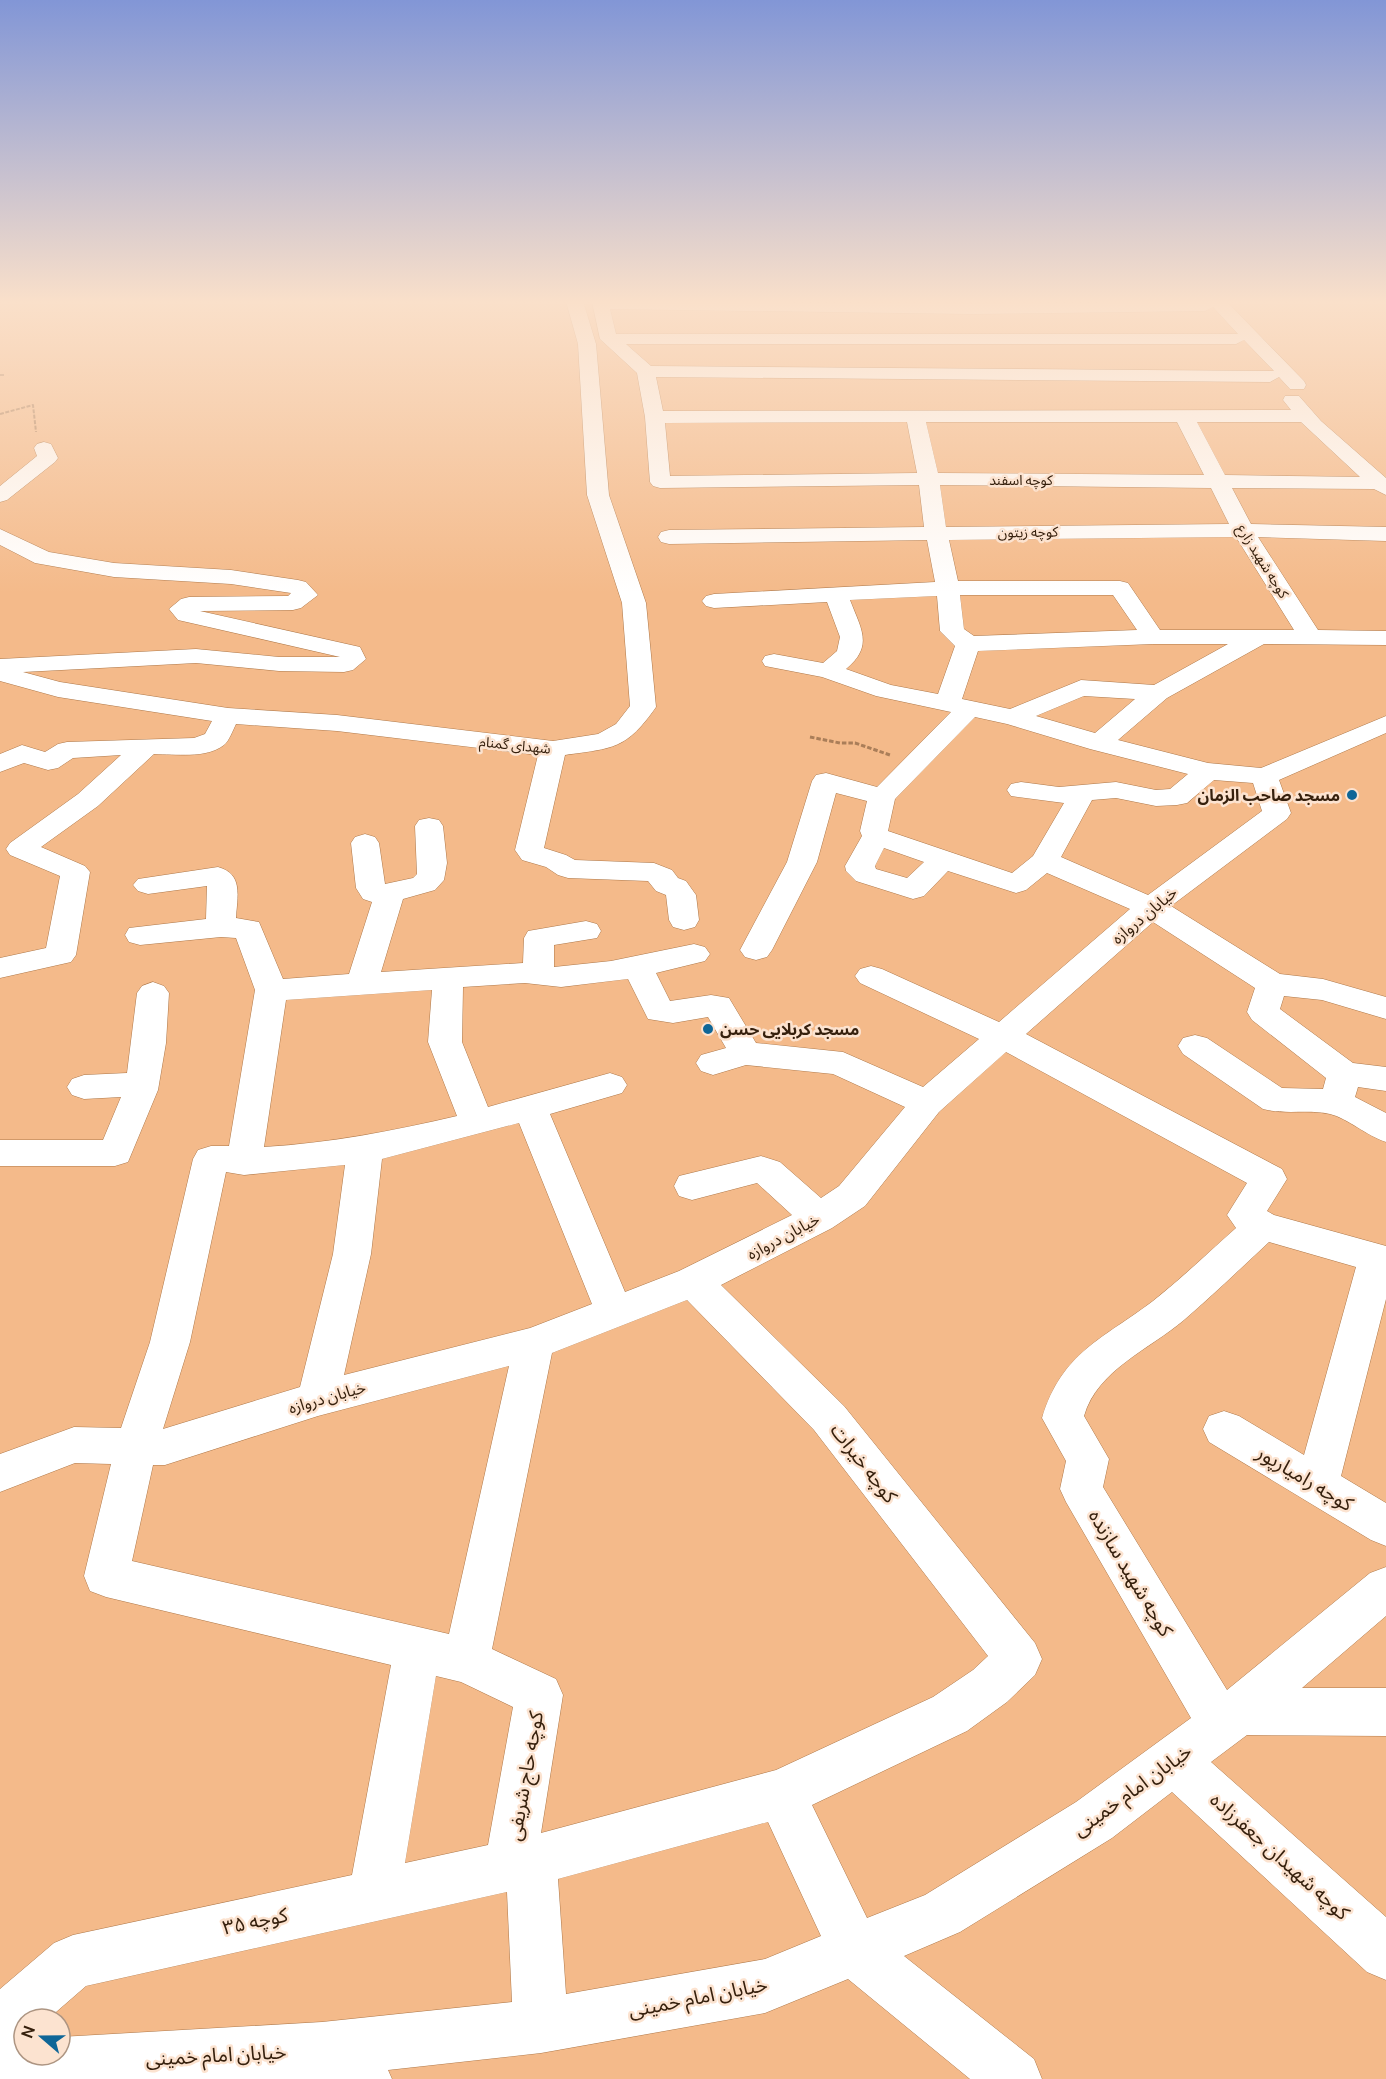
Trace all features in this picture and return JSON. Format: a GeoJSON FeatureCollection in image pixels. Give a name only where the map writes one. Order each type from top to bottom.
{"type":"FeatureCollection","features":[{"type":"Feature","properties":{"kind":"street","name":"شهدای گمنام"},"geometry":{"type":"LineString","coordinates":[[0,673],[58,689],[228,716],[337,723],[553,749],[605,741],[625,730],[643,707],[634,603],[598,495],[593,398]]}},
{"type":"Feature","properties":{"kind":"street"},"geometry":{"type":"LineString","coordinates":[[651,398],[655,417],[1306,416]]}},
{"type":"Feature","properties":{"kind":"street"},"geometry":{"type":"LineString","coordinates":[[1011,398],[1020,417]]}},
{"type":"Feature","properties":{"kind":"street"},"geometry":{"type":"LineString","coordinates":[[1290,398],[1306,416],[1380,478]]}},
{"type":"Feature","properties":{"kind":"street"},"geometry":{"type":"LineString","coordinates":[[1307,398],[1332,422],[1380,478]]}},
{"type":"Feature","properties":{"kind":"street","name":"کوچه شهید زارع"},"geometry":{"type":"LineString","coordinates":[[1184,416],[1243,530],[1311,637]]}},
{"type":"Feature","properties":{"kind":"street","name":"کوچه اسفند"},"geometry":{"type":"LineString","coordinates":[[655,417],[660,482],[929,479],[1219,481],[1380,478]]}},
{"type":"Feature","properties":{"kind":"street"},"geometry":{"type":"LineString","coordinates":[[915,417],[929,479],[936,533],[948,588],[952,631],[968,644],[1153,637],[1380,639],[1386,660]]}},
{"type":"Feature","properties":{"kind":"street"},"geometry":{"type":"LineString","coordinates":[[0,496],[48,458],[44,448]]}},
{"type":"Feature","properties":{"kind":"street","name":"کوچه زیتون"},"geometry":{"type":"LineString","coordinates":[[669,537],[1243,530],[1386,534]]}},
{"type":"Feature","properties":{"kind":"street"},"geometry":{"type":"LineString","coordinates":[[0,536],[43,558],[114,570],[231,577],[298,587],[306,595],[293,603],[189,604],[181,609],[186,615],[351,652],[354,658],[344,665],[279,664],[196,656],[0,665]]}},
{"type":"Feature","properties":{"kind":"street"},"geometry":{"type":"LineString","coordinates":[[714,601],[948,588],[1120,588],[1153,637]]}},
{"type":"Feature","properties":{"kind":"street"},"geometry":{"type":"LineString","coordinates":[[828,671],[849,654],[852,637],[836,594]]}},
{"type":"Feature","properties":{"kind":"street"},"geometry":{"type":"LineString","coordinates":[[1100,743],[1158,693],[1258,638]]}},
{"type":"Feature","properties":{"kind":"street"},"geometry":{"type":"LineString","coordinates":[[942,860],[916,889],[908,890],[861,872],[860,866],[876,836],[874,831],[882,797],[917,764],[960,705],[968,644]]}},
{"type":"Feature","properties":{"kind":"street"},"geometry":{"type":"LineString","coordinates":[[774,662],[828,671],[885,691],[1012,717],[1208,771],[1264,776],[1386,724]]}},
{"type":"Feature","properties":{"kind":"street"},"geometry":{"type":"LineString","coordinates":[[1012,717],[1081,688],[1158,693]]}},
{"type":"Feature","properties":{"kind":"street"},"geometry":{"type":"LineString","coordinates":[[0,764],[22,753],[48,762],[67,750],[197,746],[215,739],[228,716]]}},
{"type":"Feature","properties":{"kind":"street"},"geometry":{"type":"LineString","coordinates":[[0,968],[60,955],[75,872],[20,849],[88,800],[147,746]]}},
{"type":"Feature","properties":{"kind":"street"},"geometry":{"type":"LineString","coordinates":[[553,749],[529,850],[532,854],[556,861],[568,869],[654,872],[662,876],[666,885],[676,887],[681,895],[684,920]]}},
{"type":"Feature","properties":{"kind":"street"},"geometry":{"type":"LineString","coordinates":[[1021,790],[1059,795],[1116,790],[1156,798],[1177,797],[1208,771]]}},
{"type":"Feature","properties":{"kind":"street","name":"خیابان دروازه"},"geometry":{"type":"LineString","coordinates":[[0,1473],[74,1445],[165,1447],[318,1399],[534,1343],[693,1282],[819,1218],[852,1196],[927,1102],[1150,907],[1277,813],[1264,776]]}},
{"type":"Feature","properties":{"kind":"street"},"geometry":{"type":"LineString","coordinates":[[756,950],[802,862],[826,781],[882,797]]}},
{"type":"Feature","properties":{"kind":"street"},"geometry":{"type":"LineString","coordinates":[[876,836],[1016,885],[1044,861],[1078,803],[1078,798],[1073,794]]}},
{"type":"Feature","properties":{"kind":"street"},"geometry":{"type":"LineString","coordinates":[[362,984],[389,896],[397,888],[422,886],[429,880],[432,873],[429,826]]}},
{"type":"Feature","properties":{"kind":"street"},"geometry":{"type":"LineString","coordinates":[[364,843],[371,888],[374,893],[389,896]]}},
{"type":"Feature","properties":{"kind":"street"},"geometry":{"type":"LineString","coordinates":[[1044,861],[1150,907],[1272,984],[1323,990],[1386,1008]]}},
{"type":"Feature","properties":{"kind":"street"},"geometry":{"type":"LineString","coordinates":[[148,885],[218,876],[222,881],[221,927]]}},
{"type":"Feature","properties":{"kind":"street"},"geometry":{"type":"LineString","coordinates":[[140,935],[221,927],[248,929],[272,990],[244,1162]]}},
{"type":"Feature","properties":{"kind":"street"},"geometry":{"type":"LineString","coordinates":[[538,973],[539,938],[586,932]]}},
{"type":"Feature","properties":{"kind":"street"},"geometry":{"type":"LineString","coordinates":[[272,990],[538,973],[559,978],[638,968],[694,954]]}},
{"type":"Feature","properties":{"kind":"street"},"geometry":{"type":"LineString","coordinates":[[638,968],[659,1011],[667,1013],[700,1006],[718,1005],[746,1054]]}},
{"type":"Feature","properties":{"kind":"street"},"geometry":{"type":"LineString","coordinates":[[871,976],[1004,1037],[1269,1179],[1245,1215],[1262,1226],[1381,1260],[1317,1485]]}},
{"type":"Feature","properties":{"kind":"street"},"geometry":{"type":"LineString","coordinates":[[448,978],[445,1042],[477,1123]]}},
{"type":"Feature","properties":{"kind":"street"},"geometry":{"type":"LineString","coordinates":[[1272,984],[1263,1012],[1340,1088],[1386,1129]]}},
{"type":"Feature","properties":{"kind":"street"},"geometry":{"type":"LineString","coordinates":[[0,1153],[115,1153],[142,1084],[149,1043],[153,993]]}},
{"type":"Feature","properties":{"kind":"street"},"geometry":{"type":"LineString","coordinates":[[1195,1046],[1275,1100],[1386,1079]]}},
{"type":"Feature","properties":{"kind":"street"},"geometry":{"type":"LineString","coordinates":[[713,1063],[746,1054],[843,1064],[927,1102]]}},
{"type":"Feature","properties":{"kind":"street"},"geometry":{"type":"LineString","coordinates":[[84,1087],[142,1084]]}},
{"type":"Feature","properties":{"kind":"street"},"geometry":{"type":"LineString","coordinates":[[534,1343],[466,1661],[106,1576],[136,1447],[170,1342],[211,1159],[244,1162],[365,1151],[477,1123],[610,1085]]}},
{"type":"Feature","properties":{"kind":"street"},"geometry":{"type":"LineString","coordinates":[[530,1107],[614,1312]]}},
{"type":"Feature","properties":{"kind":"street"},"geometry":{"type":"LineString","coordinates":[[318,1399],[352,1254],[365,1151]]}},
{"type":"Feature","properties":{"kind":"street"},"geometry":{"type":"LineString","coordinates":[[692,1186],[761,1169],[767,1171],[819,1218]]}},
{"type":"Feature","properties":{"kind":"street","name":"کوچه شهید سازنده"},"geometry":{"type":"LineString","coordinates":[[1230,1718],[1082,1489],[1088,1460],[1063,1418],[1065,1402],[1072,1389],[1111,1351],[1167,1312],[1262,1226]]}},
{"type":"Feature","properties":{"kind":"street","name":"کوچه خیرات"},"geometry":{"type":"LineString","coordinates":[[693,1282],[829,1418],[1019,1659]]}},
{"type":"Feature","properties":{"kind":"street","name":"کوچه رامیارپور"},"geometry":{"type":"LineString","coordinates":[[1224,1429],[1386,1526]]}},
{"type":"Feature","properties":{"kind":"street","name":"خیابان امام خمینی"},"geometry":{"type":"LineString","coordinates":[[0,2070],[96,2062],[343,2064],[765,1986],[942,1914],[1094,1820],[1230,1718],[1386,1588]]}},
{"type":"Feature","properties":{"kind":"street"},"geometry":{"type":"LineString","coordinates":[[374,1895],[417,1649]]}},
{"type":"Feature","properties":{"kind":"street","name":"کوچه ۳۵"},"geometry":{"type":"LineString","coordinates":[[0,2024],[73,1962],[520,1863],[781,1794],[950,1714],[990,1686],[1019,1659]]}},
{"type":"Feature","properties":{"kind":"street","name":"کوچه حاج شریفی"},"geometry":{"type":"LineString","coordinates":[[466,1661],[539,1695],[520,1863]]}},
{"type":"Feature","properties":{"kind":"street"},"geometry":{"type":"LineString","coordinates":[[1230,1718],[1386,1712]]}},
{"type":"Feature","properties":{"kind":"street","name":"کوچه شهیدان جعفرزاده"},"geometry":{"type":"LineString","coordinates":[[1173,1760],[1386,1953]]}},
{"type":"Feature","properties":{"kind":"street"},"geometry":{"type":"LineString","coordinates":[[781,1794],[855,1950],[1014,2079]]}},
{"type":"Feature","properties":{"kind":"street"},"geometry":{"type":"LineString","coordinates":[[520,1863],[541,2026]]}},
{"type":"Feature","properties":{"kind":"path"},"geometry":{"type":"LineString","coordinates":[[0,414],[33,405],[34,427],[44,448]]}},
{"type":"Feature","properties":{"kind":"path"},"geometry":{"type":"LineString","coordinates":[[810,737],[840,743],[855,743],[917,764]]}},
{"type":"Feature","properties":{"kind":"place","name":"مسجد صاحب الزمان"},"geometry":{"type":"Point","coordinates":[1352,795]}},
{"type":"Feature","properties":{"kind":"place","name":"مسجد کربلایی حسن"},"geometry":{"type":"Point","coordinates":[708,1029]}}]}
